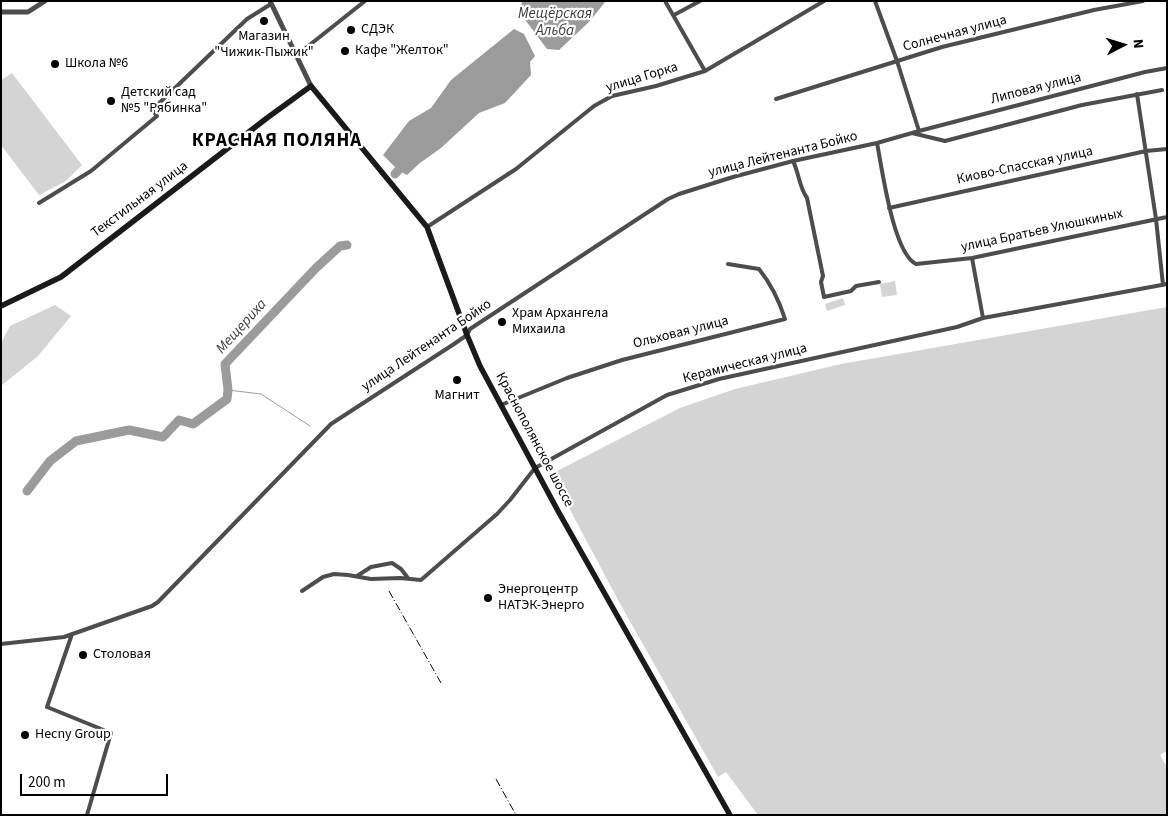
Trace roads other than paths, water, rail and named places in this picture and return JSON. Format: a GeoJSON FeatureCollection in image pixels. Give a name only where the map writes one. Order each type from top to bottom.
{"type":"FeatureCollection","features":[{"type":"Feature","properties":{"kind":"main road","name":"Краснополянское шоссе"},"geometry":{"type":"LineString","coordinates":[[312,86],[427,227],[466,335],[480,366],[535,468],[730,815]]}},
{"type":"Feature","properties":{"kind":"main road","name":"Текстильная улица"},"geometry":{"type":"LineString","coordinates":[[1,306],[61,277],[129,223],[312,86]]}},
{"type":"Feature","properties":{"kind":"street"},"geometry":{"type":"LineString","coordinates":[[1,12],[28,12],[45,1]]}},
{"type":"Feature","properties":{"kind":"street"},"geometry":{"type":"LineString","coordinates":[[297,55],[365,1]]}},
{"type":"Feature","properties":{"kind":"street"},"geometry":{"type":"LineString","coordinates":[[665,1],[705,71]]}},
{"type":"Feature","properties":{"kind":"street"},"geometry":{"type":"LineString","coordinates":[[674,16],[700,1]]}},
{"type":"Feature","properties":{"kind":"street","name":"улица Горка"},"geometry":{"type":"LineString","coordinates":[[427,227],[516,169],[594,106],[612,96],[656,86],[705,71],[824,1]]}},
{"type":"Feature","properties":{"kind":"street"},"geometry":{"type":"LineString","coordinates":[[875,1],[919,130]]}},
{"type":"Feature","properties":{"kind":"street","name":"Солнечная улица"},"geometry":{"type":"LineString","coordinates":[[776,99],[942,47],[1143,1]]}},
{"type":"Feature","properties":{"kind":"street"},"geometry":{"type":"LineString","coordinates":[[39,203],[91,171],[157,116],[152,110],[247,19],[270,3],[312,86]]}},
{"type":"Feature","properties":{"kind":"street","name":"Липовая улица"},"geometry":{"type":"LineString","coordinates":[[912,133],[1145,72],[1167,68]]}},
{"type":"Feature","properties":{"kind":"street"},"geometry":{"type":"LineString","coordinates":[[912,133],[946,141],[1082,105],[1162,90]]}},
{"type":"Feature","properties":{"kind":"street"},"geometry":{"type":"LineString","coordinates":[[1137,94],[1165,285]]}},
{"type":"Feature","properties":{"kind":"street","name":"улица Лейтенанта Бойко"},"geometry":{"type":"LineString","coordinates":[[1,644],[64,637],[152,606],[158,602],[332,424],[466,335],[470,329],[668,199],[733,177],[912,133]]}},
{"type":"Feature","properties":{"kind":"street"},"geometry":{"type":"LineString","coordinates":[[877,143],[890,208]]}},
{"type":"Feature","properties":{"kind":"street","name":"Киово-Спасская улица"},"geometry":{"type":"LineString","coordinates":[[890,208],[1167,149]]}},
{"type":"Feature","properties":{"kind":"street"},"geometry":{"type":"LineString","coordinates":[[793,161],[797,168],[802,191],[807,198],[823,276],[821,282],[824,297],[851,291],[856,286],[878,282]]}},
{"type":"Feature","properties":{"kind":"street","name":"улица Братьев Улюшкиных"},"geometry":{"type":"LineString","coordinates":[[890,208],[905,253],[911,261],[922,264],[972,258],[1167,217]]}},
{"type":"Feature","properties":{"kind":"street"},"geometry":{"type":"LineString","coordinates":[[972,258],[983,318]]}},
{"type":"Feature","properties":{"kind":"street","name":"Ольховая улица"},"geometry":{"type":"LineString","coordinates":[[501,405],[560,380],[622,360],[785,319],[768,280],[758,269],[728,264]]}},
{"type":"Feature","properties":{"kind":"street","name":"Керамическая улица"},"geometry":{"type":"LineString","coordinates":[[302,591],[326,576],[344,574],[371,579],[408,578],[418,581],[424,578],[497,514],[535,468],[667,395],[719,379],[957,327],[983,318],[1165,285]]}},
{"type":"Feature","properties":{"kind":"street"},"geometry":{"type":"LineString","coordinates":[[357,576],[371,567],[392,563],[401,569],[408,578]]}},
{"type":"Feature","properties":{"kind":"street"},"geometry":{"type":"LineString","coordinates":[[72,634],[47,707],[111,733],[87,815]]}},
{"type":"Feature","properties":{"kind":"water","name":"Мещёрская Альба"},"geometry":{"type":"Polygon","coordinates":[[[522,1],[606,1],[589,22],[559,50],[547,49],[520,13],[522,1]]]}},
{"type":"Feature","properties":{"kind":"water"},"geometry":{"type":"Polygon","coordinates":[[[514,29],[524,34],[535,56],[530,62],[531,75],[505,103],[479,113],[441,148],[407,175],[398,170],[383,155],[409,121],[431,108],[451,80],[514,29]]]}},
{"type":"Feature","properties":{"kind":"waterway","name":"Мещериха"},"geometry":{"type":"LineString","coordinates":[[395,174],[405,163]]}},
{"type":"Feature","properties":{"kind":"waterway","name":"Мещериха"},"geometry":{"type":"LineString","coordinates":[[27,491],[50,461],[76,441],[129,430],[163,437],[179,420],[193,424],[227,399],[228,390],[225,364],[316,268],[340,246],[347,245]]}},
{"type":"Feature","properties":{"kind":"waterway"},"geometry":{"type":"LineString","coordinates":[[228,390],[261,394],[310,426]]}},
{"type":"Feature","properties":{"kind":"railway"},"geometry":{"type":"LineString","coordinates":[[389,591],[441,683]]}},
{"type":"Feature","properties":{"kind":"railway"},"geometry":{"type":"LineString","coordinates":[[496,779],[516,815]]}},
{"type":"Feature","properties":{"kind":"place","name":"Магазин \"Чижик-Пыжик\""},"geometry":{"type":"Point","coordinates":[264,21]}},
{"type":"Feature","properties":{"kind":"place","name":"СДЭК"},"geometry":{"type":"Point","coordinates":[351,30]}},
{"type":"Feature","properties":{"kind":"place","name":"Кафе \"Желток\""},"geometry":{"type":"Point","coordinates":[345,51]}},
{"type":"Feature","properties":{"kind":"place","name":"Школа №6"},"geometry":{"type":"Point","coordinates":[55,64]}},
{"type":"Feature","properties":{"kind":"place","name":"Детский сад №5 \"Рябинка\""},"geometry":{"type":"Point","coordinates":[111,101]}},
{"type":"Feature","properties":{"kind":"place","name":"Храм Архангела Михаила"},"geometry":{"type":"Point","coordinates":[502,322]}},
{"type":"Feature","properties":{"kind":"place","name":"Магнит"},"geometry":{"type":"Point","coordinates":[457,380]}},
{"type":"Feature","properties":{"kind":"place","name":"Энергоцентр НАТЭК-Энерго"},"geometry":{"type":"Point","coordinates":[488,598]}},
{"type":"Feature","properties":{"kind":"place","name":"Столовая"},"geometry":{"type":"Point","coordinates":[83,655]}},
{"type":"Feature","properties":{"kind":"place","name":"Hecny Group"},"geometry":{"type":"Point","coordinates":[25,735]}},
{"type":"Feature","properties":{"kind":"district","name":"КРАСНАЯ ПОЛЯНА"},"geometry":{"type":"Point","coordinates":[277,142]}}]}
